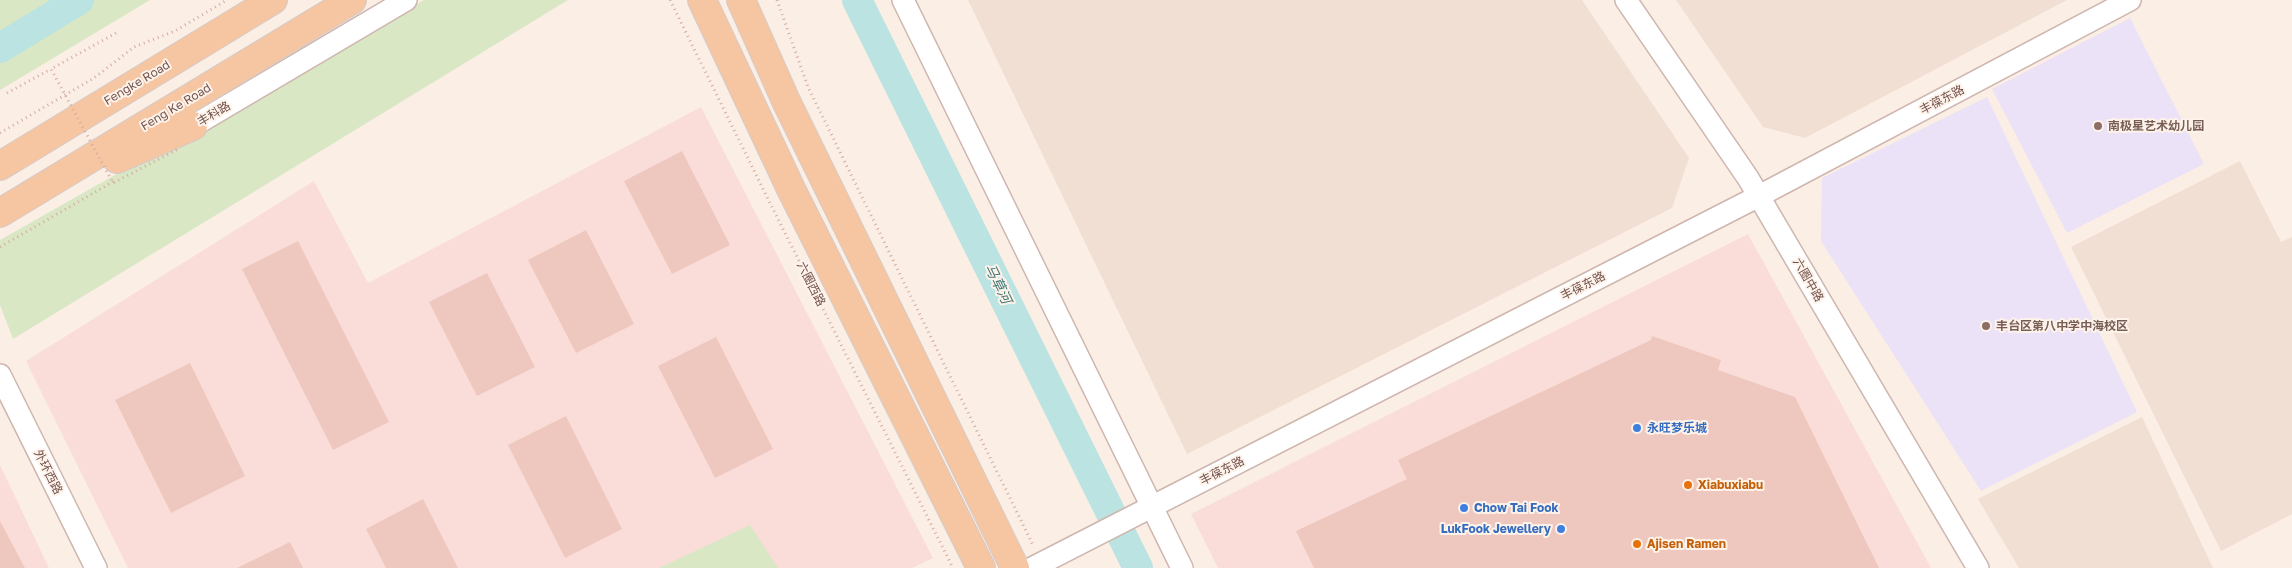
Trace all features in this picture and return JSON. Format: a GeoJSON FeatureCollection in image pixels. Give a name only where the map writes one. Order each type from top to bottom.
{"type":"FeatureCollection","features":[{"type":"Feature","properties":{"kind":"main road","name":"Fengke Road"},"geometry":{"type":"LineString","coordinates":[[0,166],[273,0]]}},
{"type":"Feature","properties":{"kind":"main road","name":"Feng Ke Road"},"geometry":{"type":"LineString","coordinates":[[0,213],[352,0]]}},
{"type":"Feature","properties":{"kind":"main road","name":"六圈西路"},"geometry":{"type":"LineString","coordinates":[[702,0],[791,189],[981,568]]}},
{"type":"Feature","properties":{"kind":"main road"},"geometry":{"type":"LineString","coordinates":[[741,0],[786,101],[1014,568]]}},
{"type":"Feature","properties":{"kind":"main road"},"geometry":{"type":"LineString","coordinates":[[63,175],[187,137]]}},
{"type":"Feature","properties":{"kind":"street","name":"丰科路"},"geometry":{"type":"LineString","coordinates":[[187,137],[406,0]]}},
{"type":"Feature","properties":{"kind":"street"},"geometry":{"type":"LineString","coordinates":[[903,0],[1147,510],[1182,568]]}},
{"type":"Feature","properties":{"kind":"street","name":"六圈中路"},"geometry":{"type":"LineString","coordinates":[[1626,0],[1759,196],[1978,568]]}},
{"type":"Feature","properties":{"kind":"street","name":"丰葆东路"},"geometry":{"type":"LineString","coordinates":[[1037,566],[1759,196],[2130,0]]}},
{"type":"Feature","properties":{"kind":"street","name":"外环西路"},"geometry":{"type":"LineString","coordinates":[[0,375],[96,568]]}},
{"type":"Feature","properties":{"kind":"path"},"geometry":{"type":"LineString","coordinates":[[0,133],[94,78],[134,47],[175,31],[227,0]]}},
{"type":"Feature","properties":{"kind":"path","name":"六圈西路"},"geometry":{"type":"LineString","coordinates":[[670,0],[953,568]]}},
{"type":"Feature","properties":{"kind":"path"},"geometry":{"type":"LineString","coordinates":[[777,0],[808,86],[1037,566]]}},
{"type":"Feature","properties":{"kind":"path"},"geometry":{"type":"LineString","coordinates":[[7,93],[116,33]]}},
{"type":"Feature","properties":{"kind":"path"},"geometry":{"type":"LineString","coordinates":[[51,69],[113,183]]}},
{"type":"Feature","properties":{"kind":"path"},"geometry":{"type":"LineString","coordinates":[[71,207],[187,137]]}},
{"type":"Feature","properties":{"kind":"path","name":"丰科路"},"geometry":{"type":"LineString","coordinates":[[0,248],[174,147],[187,137]]}},
{"type":"Feature","properties":{"kind":"shaded area"},"geometry":{"type":"Polygon","coordinates":[[[968,0],[1582,0],[1689,158],[1672,208],[1187,454],[968,0]]]}},
{"type":"Feature","properties":{"kind":"shaded area"},"geometry":{"type":"Polygon","coordinates":[[[1676,0],[2067,0],[1805,138],[1763,127],[1676,0]]]}},
{"type":"Feature","properties":{"kind":"shaded area","name":"南极星艺术幼儿园"},"geometry":{"type":"Polygon","coordinates":[[[2130,18],[2204,164],[2067,233],[1992,89],[2130,18]]]}},
{"type":"Feature","properties":{"kind":"shaded area","name":"丰台区第八中学中海校区"},"geometry":{"type":"Polygon","coordinates":[[[1987,97],[2137,412],[1981,491],[1821,241],[1822,178],[1987,97]]]}},
{"type":"Feature","properties":{"kind":"shaded area"},"geometry":{"type":"Polygon","coordinates":[[[701,107],[933,558],[912,568],[128,568],[26,361],[314,181],[368,283],[701,107]]]}},
{"type":"Feature","properties":{"kind":"shaded area"},"geometry":{"type":"Polygon","coordinates":[[[2240,161],[2281,242],[2292,237],[2292,514],[2221,551],[2071,247],[2240,161]]]}},
{"type":"Feature","properties":{"kind":"shaded area","name":"永旺梦乐城"},"geometry":{"type":"Polygon","coordinates":[[[1748,234],[1931,568],[1218,568],[1191,514],[1748,234]]]}},
{"type":"Feature","properties":{"kind":"shaded area"},"geometry":{"type":"Polygon","coordinates":[[[2142,417],[2213,568],[2019,568],[1978,499],[2142,417]]]}},
{"type":"Feature","properties":{"kind":"shaded area"},"geometry":{"type":"Polygon","coordinates":[[[0,465],[49,568],[0,568],[0,465]]]}},
{"type":"Feature","properties":{"kind":"green space"},"geometry":{"type":"Polygon","coordinates":[[[0,0],[150,0],[0,90],[0,0]]]}},
{"type":"Feature","properties":{"kind":"green space"},"geometry":{"type":"Polygon","coordinates":[[[424,0],[568,0],[13,339],[0,305],[0,240],[424,0]]]}},
{"type":"Feature","properties":{"kind":"green space"},"geometry":{"type":"Polygon","coordinates":[[[750,525],[778,568],[659,568],[750,525]]]}},
{"type":"Feature","properties":{"kind":"building"},"geometry":{"type":"Polygon","coordinates":[[[682,151],[730,245],[672,274],[624,181],[682,151]]]}},
{"type":"Feature","properties":{"kind":"building"},"geometry":{"type":"Polygon","coordinates":[[[586,230],[634,324],[576,353],[528,260],[586,230]]]}},
{"type":"Feature","properties":{"kind":"building"},"geometry":{"type":"Polygon","coordinates":[[[298,241],[389,422],[333,450],[242,269],[298,241]]]}},
{"type":"Feature","properties":{"kind":"building"},"geometry":{"type":"Polygon","coordinates":[[[487,273],[535,367],[477,396],[429,302],[487,273]]]}},
{"type":"Feature","properties":{"kind":"building","name":"永旺梦乐城"},"geometry":{"type":"Polygon","coordinates":[[[1652,336],[1721,360],[1718,370],[1795,397],[1879,568],[1314,568],[1296,531],[1407,479],[1398,460],[1651,340],[1652,336]]]}},
{"type":"Feature","properties":{"kind":"building"},"geometry":{"type":"Polygon","coordinates":[[[716,337],[773,449],[715,478],[658,366],[716,337]]]}},
{"type":"Feature","properties":{"kind":"building"},"geometry":{"type":"Polygon","coordinates":[[[190,363],[245,476],[171,513],[115,400],[190,363]]]}},
{"type":"Feature","properties":{"kind":"building"},"geometry":{"type":"Polygon","coordinates":[[[566,416],[622,529],[565,558],[508,445],[566,416]]]}},
{"type":"Feature","properties":{"kind":"building"},"geometry":{"type":"Polygon","coordinates":[[[423,499],[458,568],[386,568],[366,529],[423,499]]]}},
{"type":"Feature","properties":{"kind":"building"},"geometry":{"type":"Polygon","coordinates":[[[0,521],[25,568],[0,568],[0,521]]]}},
{"type":"Feature","properties":{"kind":"building"},"geometry":{"type":"Polygon","coordinates":[[[290,542],[303,568],[237,568],[290,542]]]}},
{"type":"Feature","properties":{"kind":"waterway"},"geometry":{"type":"LineString","coordinates":[[0,48],[79,0]]}},
{"type":"Feature","properties":{"kind":"waterway","name":"马草河"},"geometry":{"type":"LineString","coordinates":[[857,0],[1138,568]]}},
{"type":"Feature","properties":{"kind":"place","name":"南极星艺术幼儿园"},"geometry":{"type":"Point","coordinates":[2098,126]}},
{"type":"Feature","properties":{"kind":"place","name":"丰台区第八中学中海校区"},"geometry":{"type":"Point","coordinates":[1986,326]}},
{"type":"Feature","properties":{"kind":"place","name":"永旺梦乐城"},"geometry":{"type":"Point","coordinates":[1637,428]}},
{"type":"Feature","properties":{"kind":"place","name":"Xiabuxiabu"},"geometry":{"type":"Point","coordinates":[1688,485]}},
{"type":"Feature","properties":{"kind":"place","name":"Chow Tai Fook"},"geometry":{"type":"Point","coordinates":[1464,508]}},
{"type":"Feature","properties":{"kind":"place","name":"LukFook Jewellery"},"geometry":{"type":"Point","coordinates":[1561,529]}},
{"type":"Feature","properties":{"kind":"place","name":"Ajisen Ramen"},"geometry":{"type":"Point","coordinates":[1637,544]}}]}
